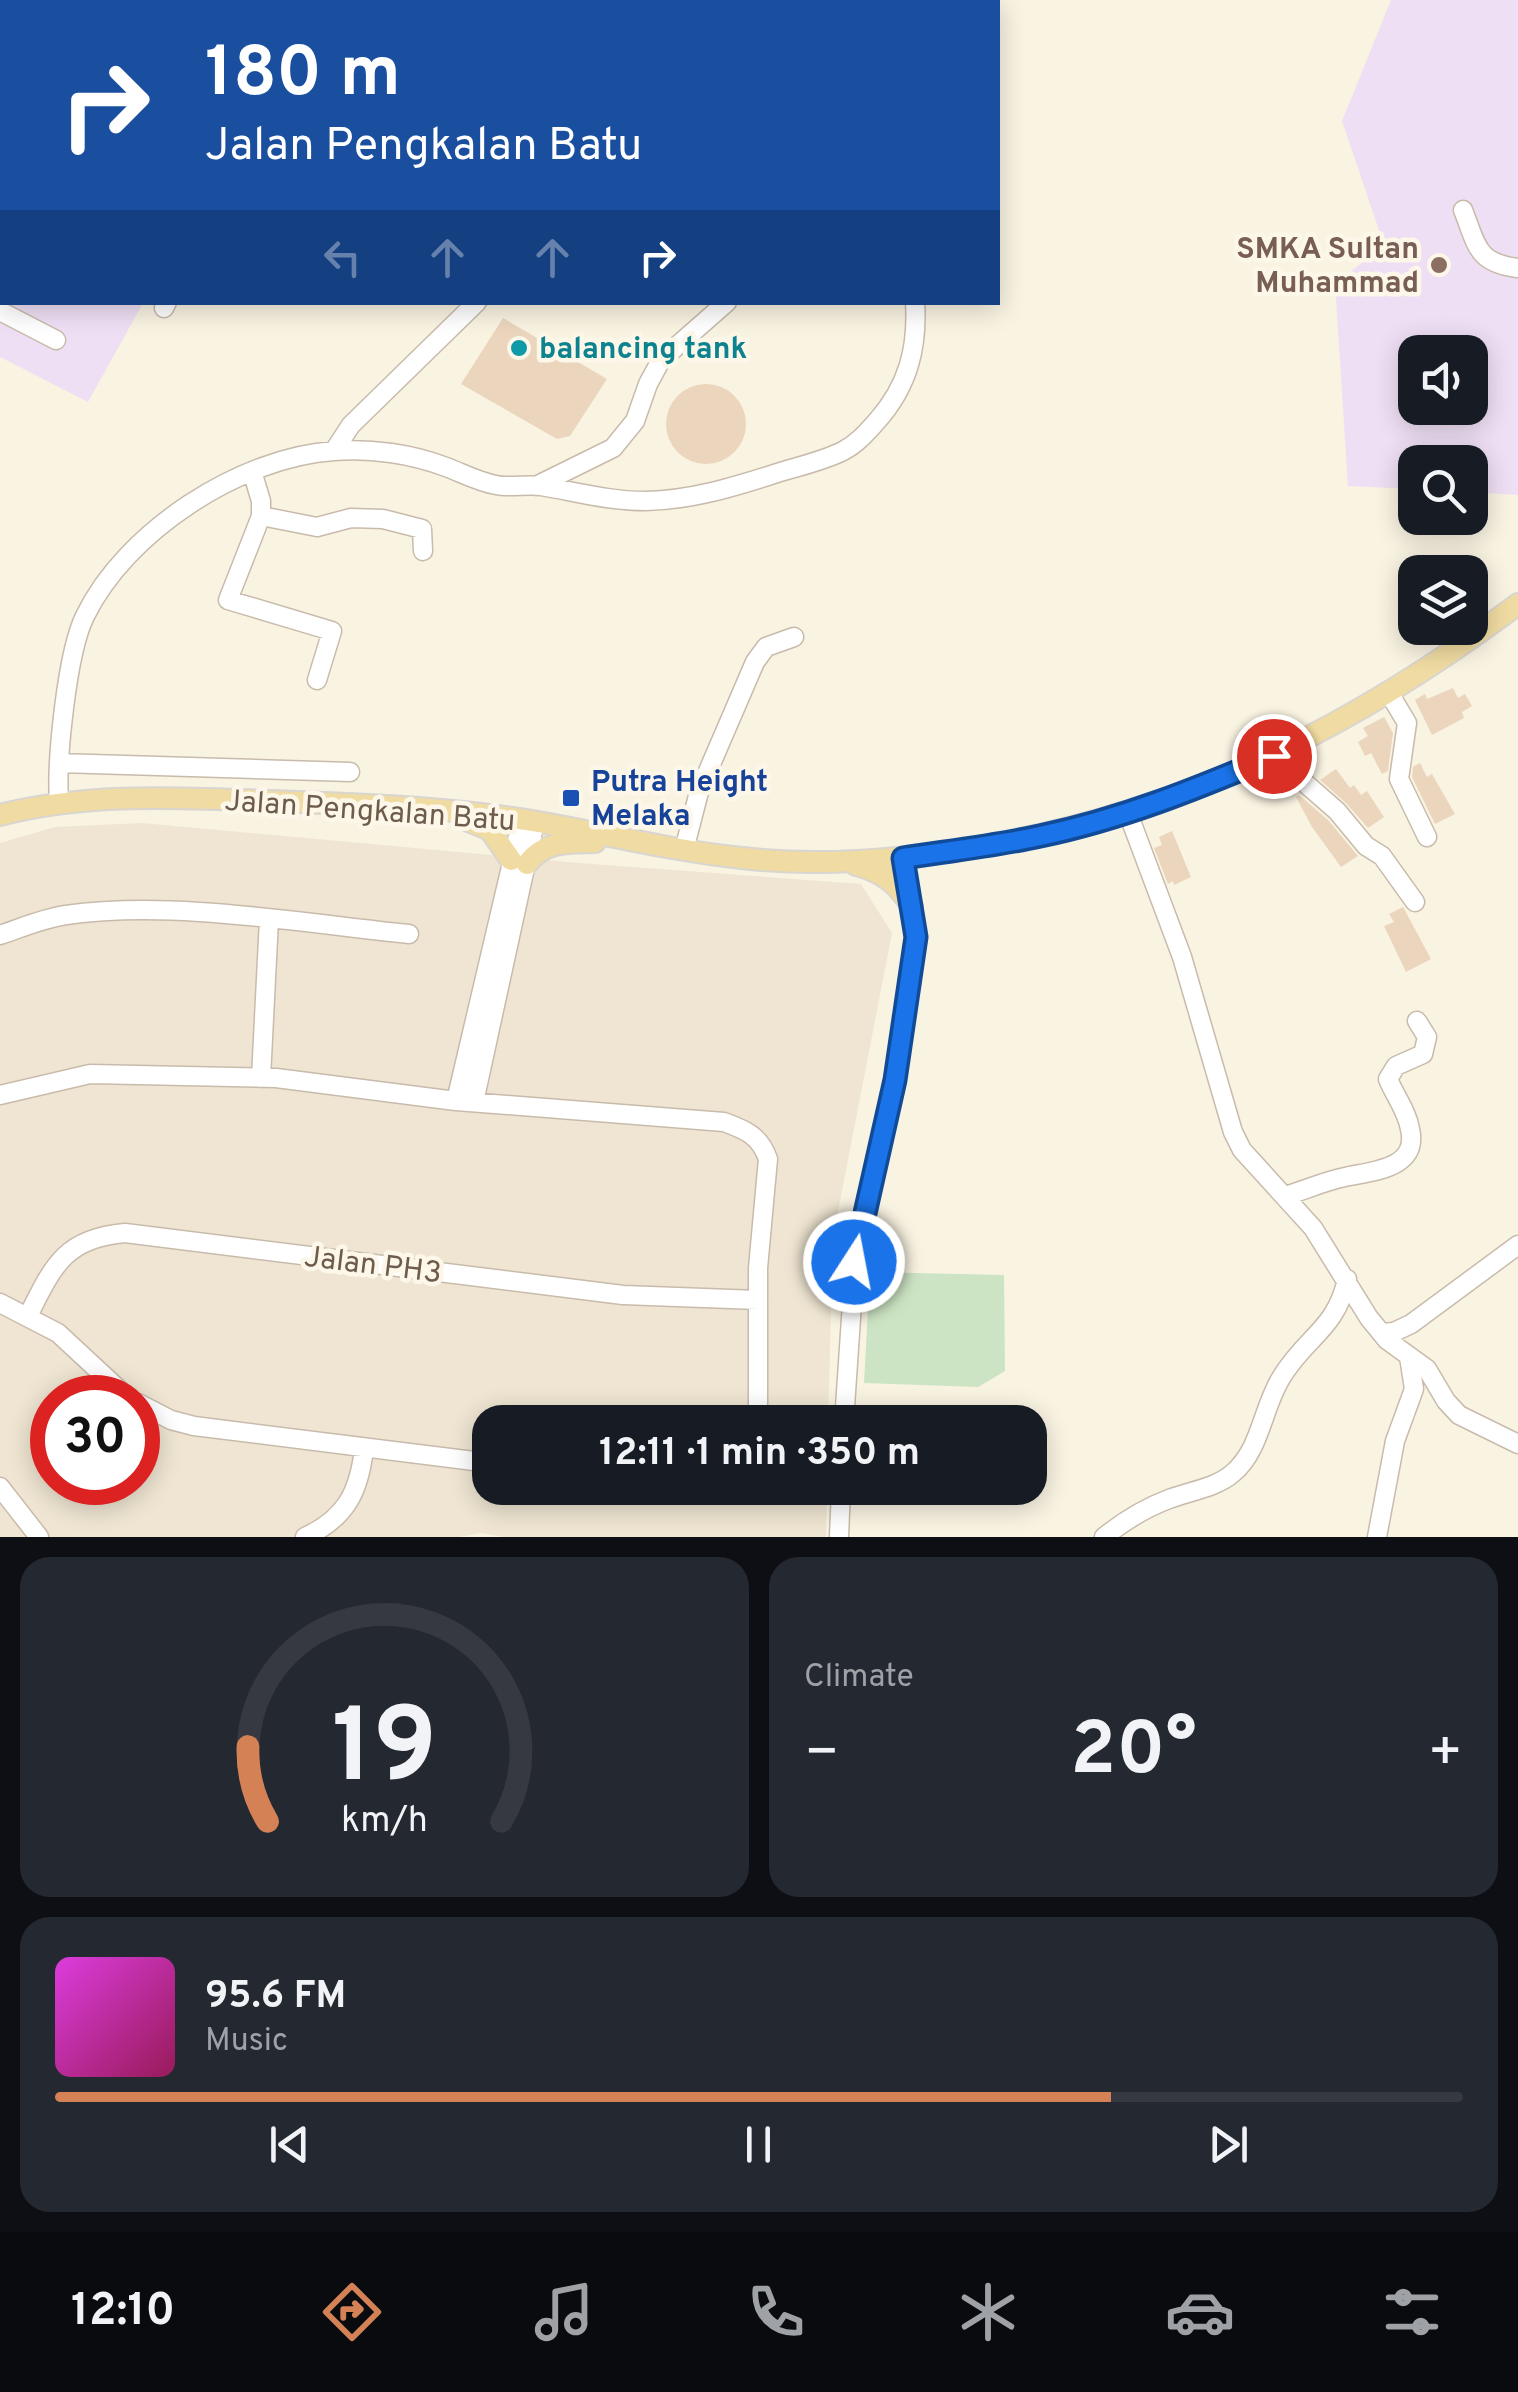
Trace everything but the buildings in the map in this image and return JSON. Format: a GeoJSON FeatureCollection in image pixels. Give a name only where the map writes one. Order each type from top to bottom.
{"type":"FeatureCollection","features":[{"type":"Feature","properties":{"kind":"main road","name":"Jalan Pengkalan Batu"},"geometry":{"type":"LineString","coordinates":[[0,815],[59,802],[146,797],[443,810],[758,860],[837,862],[903,858],[1041,836],[1128,813],[1218,781],[1274,756],[1389,693],[1518,604]]}},
{"type":"Feature","properties":{"kind":"main road"},"geometry":{"type":"LineString","coordinates":[[443,810],[490,830],[519,862],[557,843],[632,840]]}},
{"type":"Feature","properties":{"kind":"main road"},"geometry":{"type":"LineString","coordinates":[[837,862],[868,868],[887,877],[912,907]]}},
{"type":"Feature","properties":{"kind":"street"},"geometry":{"type":"LineString","coordinates":[[1462,210],[1481,256],[1494,265],[1518,268]]}},
{"type":"Feature","properties":{"kind":"street"},"geometry":{"type":"LineString","coordinates":[[334,451],[351,425],[474,305]]}},
{"type":"Feature","properties":{"kind":"street"},"geometry":{"type":"LineString","coordinates":[[538,485],[595,458],[625,436],[661,360],[724,305]]}},
{"type":"Feature","properties":{"kind":"street"},"geometry":{"type":"LineString","coordinates":[[59,802],[59,763],[74,646],[96,596],[137,549],[184,507],[252,470],[334,451],[413,457],[497,486],[538,485],[616,500],[688,498],[718,492],[844,450],[876,422],[903,386],[916,341],[915,305]]}},
{"type":"Feature","properties":{"kind":"street"},"geometry":{"type":"LineString","coordinates":[[0,311],[56,340]]}},
{"type":"Feature","properties":{"kind":"street"},"geometry":{"type":"LineString","coordinates":[[252,470],[262,501],[261,516],[228,600],[332,631],[317,680]]}},
{"type":"Feature","properties":{"kind":"street"},"geometry":{"type":"LineString","coordinates":[[261,516],[317,527],[351,518],[383,519],[422,529],[423,551]]}},
{"type":"Feature","properties":{"kind":"street"},"geometry":{"type":"LineString","coordinates":[[684,850],[699,792],[755,662],[766,647],[794,637]]}},
{"type":"Feature","properties":{"kind":"street"},"geometry":{"type":"LineString","coordinates":[[1389,693],[1406,723],[1398,779],[1428,837]]}},
{"type":"Feature","properties":{"kind":"street"},"geometry":{"type":"LineString","coordinates":[[1274,756],[1328,802],[1366,846],[1382,856],[1415,902]]}},
{"type":"Feature","properties":{"kind":"street"},"geometry":{"type":"LineString","coordinates":[[59,763],[350,772]]}},
{"type":"Feature","properties":{"kind":"street"},"geometry":{"type":"LineString","coordinates":[[1128,813],[1182,958],[1233,1132],[1242,1150],[1313,1228],[1381,1333],[1427,1369],[1446,1401],[1469,1423],[1518,1444]]}},
{"type":"Feature","properties":{"kind":"street"},"geometry":{"type":"LineString","coordinates":[[465,1101],[528,821]]}},
{"type":"Feature","properties":{"kind":"street"},"geometry":{"type":"LineString","coordinates":[[845,1405],[856,1244],[895,1080],[916,937],[903,858]]}},
{"type":"Feature","properties":{"kind":"street"},"geometry":{"type":"LineString","coordinates":[[0,934],[60,916],[155,912],[408,934]]}},
{"type":"Feature","properties":{"kind":"street"},"geometry":{"type":"LineString","coordinates":[[261,1078],[269,919]]}},
{"type":"Feature","properties":{"kind":"street"},"geometry":{"type":"LineString","coordinates":[[1286,1196],[1343,1177],[1382,1170],[1404,1158],[1412,1140],[1410,1129],[1388,1079],[1396,1066],[1423,1054],[1427,1037],[1417,1022]]}},
{"type":"Feature","properties":{"kind":"street"},"geometry":{"type":"LineString","coordinates":[[0,1094],[90,1074],[261,1078],[465,1101],[724,1122],[754,1135],[768,1159],[758,1300],[758,1405]]}},
{"type":"Feature","properties":{"kind":"street","name":"Jalan PH3"},"geometry":{"type":"LineString","coordinates":[[28,1316],[50,1272],[65,1254],[100,1235],[126,1233],[623,1294],[758,1300]]}},
{"type":"Feature","properties":{"kind":"street"},"geometry":{"type":"LineString","coordinates":[[1381,1333],[1412,1324],[1518,1245]]}},
{"type":"Feature","properties":{"kind":"street"},"geometry":{"type":"LineString","coordinates":[[1104,1537],[1129,1517],[1231,1475],[1257,1438],[1278,1381],[1342,1303],[1347,1278]]}},
{"type":"Feature","properties":{"kind":"street"},"geometry":{"type":"LineString","coordinates":[[0,1302],[58,1333],[103,1375]]}},
{"type":"Feature","properties":{"kind":"street"},"geometry":{"type":"LineString","coordinates":[[1377,1537],[1394,1441],[1414,1389],[1410,1357]]}},
{"type":"Feature","properties":{"kind":"street"},"geometry":{"type":"LineString","coordinates":[[160,1415],[194,1426],[472,1461]]}},
{"type":"Feature","properties":{"kind":"street"},"geometry":{"type":"LineString","coordinates":[[305,1537],[329,1522],[350,1501],[361,1474],[364,1449]]}},
{"type":"Feature","properties":{"kind":"street"},"geometry":{"type":"LineString","coordinates":[[0,1487],[39,1537]]}},
{"type":"Feature","properties":{"kind":"street"},"geometry":{"type":"LineString","coordinates":[[839,1537],[840,1505]]}},
{"type":"Feature","properties":{"kind":"shaded area","name":"SMKA Sultan Muhammad"},"geometry":{"type":"Polygon","coordinates":[[[1391,0],[1518,0],[1518,495],[1488,493],[1488,445],[1398,445],[1398,488],[1348,486],[1335,284],[1384,245],[1342,121],[1391,0]]]}},
{"type":"Feature","properties":{"kind":"shaded area"},"geometry":{"type":"Polygon","coordinates":[[[0,305],[142,305],[88,402],[0,357],[0,305]]]}},
{"type":"Feature","properties":{"kind":"shaded area"},"geometry":{"type":"Polygon","coordinates":[[[142,823],[861,884],[892,933],[833,1237],[828,1405],[472,1405],[472,1505],[827,1505],[826,1537],[504,1537],[481,1533],[459,1537],[0,1537],[0,843],[55,827],[142,823]]]}},
{"type":"Feature","properties":{"kind":"green space"},"geometry":{"type":"Polygon","coordinates":[[[870,1272],[1004,1275],[1005,1371],[978,1387],[864,1383],[870,1272]]]}},
{"type":"Feature","properties":{"kind":"place","name":"SMKA Sultan Muhammad"},"geometry":{"type":"Point","coordinates":[1439,265]}},
{"type":"Feature","properties":{"kind":"place","name":"balancing tank"},"geometry":{"type":"Point","coordinates":[519,348]}},
{"type":"Feature","properties":{"kind":"place","name":"Putra Height Melaka"},"geometry":{"type":"Point","coordinates":[571,798]}},
{"type":"Feature","properties":{"kind":"route"},"geometry":{"type":"LineString","coordinates":[[854,1262],[895,1080],[916,937],[903,858],[1041,836],[1128,813],[1274,756]]}}]}
